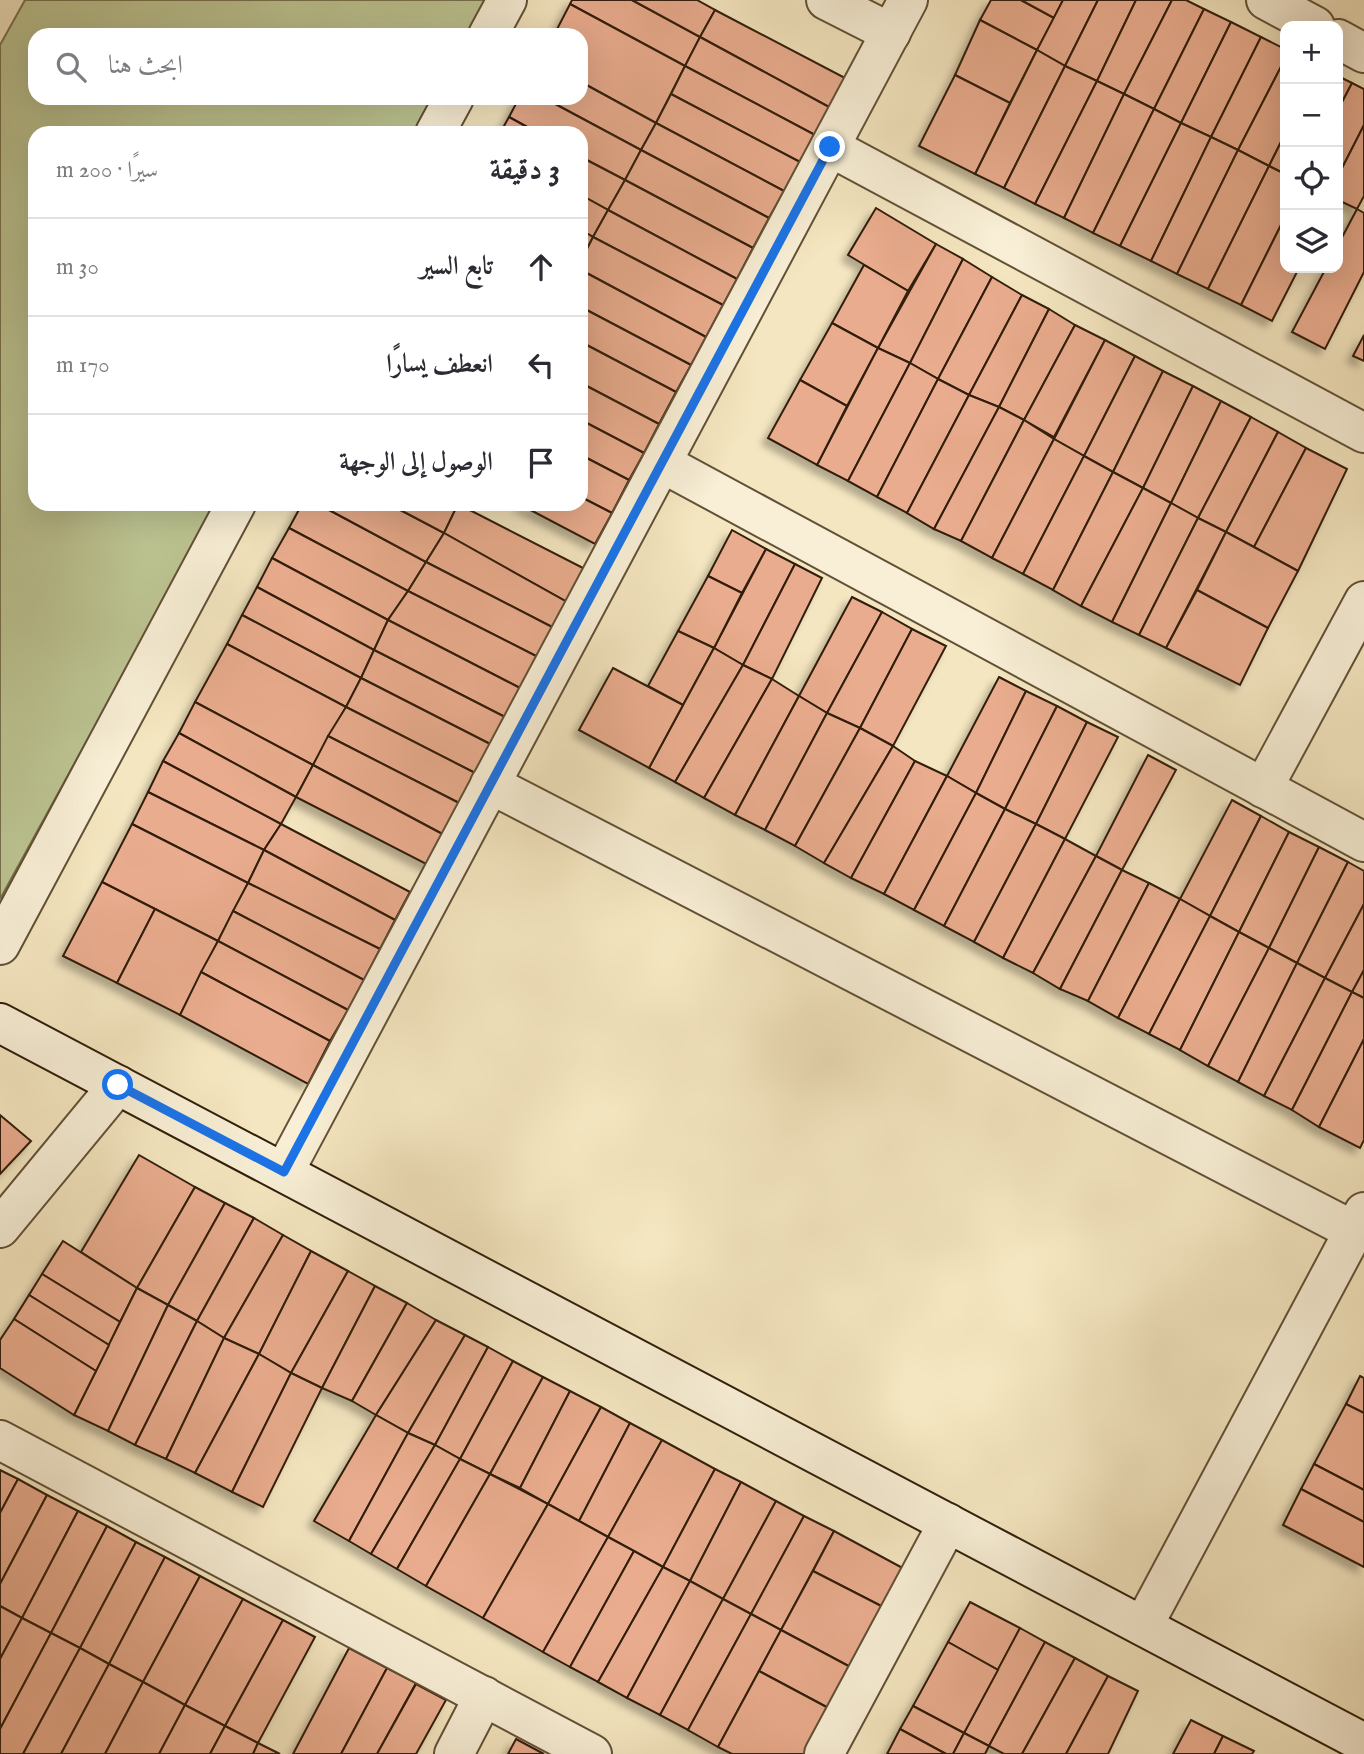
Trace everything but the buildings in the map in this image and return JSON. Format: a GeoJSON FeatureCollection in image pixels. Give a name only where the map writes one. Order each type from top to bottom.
{"type":"FeatureCollection","features":[{"type":"Feature","properties":{"kind":"street"},"geometry":{"type":"LineString","coordinates":[[492,28],[507,0]]}},
{"type":"Feature","properties":{"kind":"street"},"geometry":{"type":"LineString","coordinates":[[826,0],[891,33]]}},
{"type":"Feature","properties":{"kind":"street"},"geometry":{"type":"LineString","coordinates":[[284,1172],[908,0]]}},
{"type":"Feature","properties":{"kind":"street"},"geometry":{"type":"LineString","coordinates":[[1343,42],[1364,53]]}},
{"type":"Feature","properties":{"kind":"street"},"geometry":{"type":"LineString","coordinates":[[439,126],[450,105]]}},
{"type":"Feature","properties":{"kind":"street"},"geometry":{"type":"LineString","coordinates":[[830,147],[1364,433]]}},
{"type":"Feature","properties":{"kind":"street"},"geometry":{"type":"LineString","coordinates":[[662,463],[1364,842]]}},
{"type":"Feature","properties":{"kind":"street"},"geometry":{"type":"LineString","coordinates":[[0,944],[232,511]]}},
{"type":"Feature","properties":{"kind":"street"},"geometry":{"type":"LineString","coordinates":[[1263,788],[1364,601]]}},
{"type":"Feature","properties":{"kind":"street"},"geometry":{"type":"LineString","coordinates":[[491,784],[1359,1222],[1143,1626]]}},
{"type":"Feature","properties":{"kind":"street"},"geometry":{"type":"LineString","coordinates":[[0,1023],[1364,1743]]}},
{"type":"Feature","properties":{"kind":"street"},"geometry":{"type":"LineString","coordinates":[[0,1228],[118,1085]]}},
{"type":"Feature","properties":{"kind":"street"},"geometry":{"type":"LineString","coordinates":[[0,1440],[592,1754]]}},
{"type":"Feature","properties":{"kind":"street"},"geometry":{"type":"LineString","coordinates":[[824,1754],[948,1523]]}},
{"type":"Feature","properties":{"kind":"street"},"geometry":{"type":"LineString","coordinates":[[454,1754],[484,1696]]}},
{"type":"Feature","properties":{"kind":"green space"},"geometry":{"type":"Polygon","coordinates":[[[25,0],[494,0],[478,28],[28,28],[28,105],[436,105],[425,126],[28,126],[28,511],[213,511],[0,899],[0,45],[25,0]]]}},
{"type":"Feature","properties":{"kind":"route"},"geometry":{"type":"LineString","coordinates":[[118,1085],[284,1172],[830,147]]}}]}
